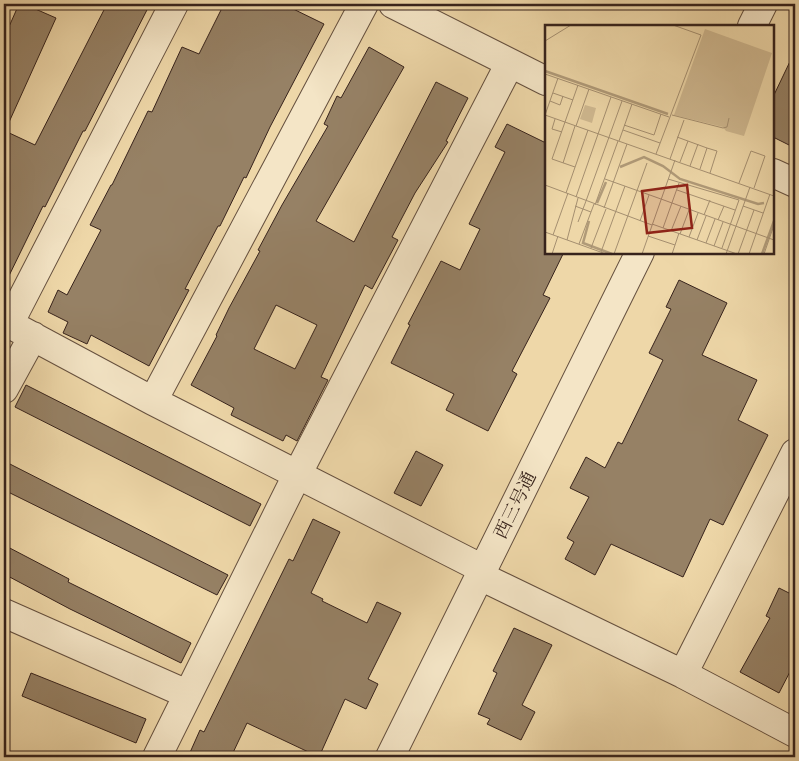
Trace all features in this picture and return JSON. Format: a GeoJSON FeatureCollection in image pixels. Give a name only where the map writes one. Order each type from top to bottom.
{"type":"FeatureCollection","features":[{"type":"Feature","properties":{"kind":"street"},"geometry":{"type":"LineString","coordinates":[[174,4],[6,322],[481,573],[683,674],[795,733]]}},
{"type":"Feature","properties":{"kind":"street"},"geometry":{"type":"LineString","coordinates":[[154,401],[364,4]]}},
{"type":"Feature","properties":{"kind":"street"},"geometry":{"type":"LineString","coordinates":[[393,4],[545,80]]}},
{"type":"Feature","properties":{"kind":"street"},"geometry":{"type":"LineString","coordinates":[[752,25],[763,4]]}},
{"type":"Feature","properties":{"kind":"street"},"geometry":{"type":"LineString","coordinates":[[157,757],[297,475],[510,63]]}},
{"type":"Feature","properties":{"kind":"street"},"geometry":{"type":"LineString","coordinates":[[774,173],[795,183]]}},
{"type":"Feature","properties":{"kind":"street","name":"西三号通"},"geometry":{"type":"LineString","coordinates":[[390,757],[639,254]]}},
{"type":"Feature","properties":{"kind":"street"},"geometry":{"type":"LineString","coordinates":[[4,389],[33,336]]}},
{"type":"Feature","properties":{"kind":"street"},"geometry":{"type":"LineString","coordinates":[[683,674],[795,452]]}},
{"type":"Feature","properties":{"kind":"street"},"geometry":{"type":"LineString","coordinates":[[4,612],[187,694]]}},
{"type":"Feature","properties":{"kind":"building"},"geometry":{"type":"Polygon","coordinates":[[[19,4],[24,4],[56,18],[5,131],[35,145],[107,4],[150,4],[45,207],[43,206],[4,286],[4,38],[19,4]]]}},
{"type":"Feature","properties":{"kind":"building"},"geometry":{"type":"Polygon","coordinates":[[[224,4],[283,4],[324,24],[270,127],[246,178],[244,177],[220,226],[218,226],[185,289],[189,290],[149,366],[91,335],[87,344],[63,333],[68,322],[48,312],[58,290],[67,295],[101,230],[90,225],[148,111],[152,112],[182,47],[199,54],[224,4]]]}},
{"type":"Feature","properties":{"kind":"building"},"geometry":{"type":"Polygon","coordinates":[[[369,47],[404,67],[316,221],[354,242],[436,82],[468,98],[446,141],[448,142],[415,193],[392,237],[398,240],[372,289],[365,285],[321,377],[328,380],[297,441],[286,435],[283,441],[231,415],[234,408],[191,385],[260,251],[258,250],[328,126],[324,124],[337,96],[341,98],[369,47]],[[276,305],[254,349],[295,369],[317,325],[276,305]]]}},
{"type":"Feature","properties":{"kind":"building"},"geometry":{"type":"Polygon","coordinates":[[[795,51],[795,148],[774,138],[774,95],[795,51]]]}},
{"type":"Feature","properties":{"kind":"building"},"geometry":{"type":"Polygon","coordinates":[[[507,124],[545,143],[545,254],[563,254],[543,295],[550,298],[512,371],[517,374],[488,431],[446,410],[454,394],[391,363],[410,325],[408,324],[441,261],[460,270],[480,229],[469,224],[505,152],[495,147],[507,124]]]}},
{"type":"Feature","properties":{"kind":"building"},"geometry":{"type":"Polygon","coordinates":[[[679,280],[727,303],[702,355],[757,380],[738,420],[768,435],[723,525],[710,519],[683,577],[611,544],[595,575],[565,559],[574,542],[567,538],[589,497],[570,488],[586,457],[605,468],[618,442],[622,444],[663,360],[649,353],[671,309],[666,307],[679,280]]]}},
{"type":"Feature","properties":{"kind":"building"},"geometry":{"type":"Polygon","coordinates":[[[26,385],[261,504],[250,526],[15,407],[26,385]]]}},
{"type":"Feature","properties":{"kind":"building"},"geometry":{"type":"Polygon","coordinates":[[[416,451],[443,465],[421,506],[394,493],[416,451]]]}},
{"type":"Feature","properties":{"kind":"building"},"geometry":{"type":"Polygon","coordinates":[[[4,461],[228,575],[217,595],[4,490],[4,461]]]}},
{"type":"Feature","properties":{"kind":"building"},"geometry":{"type":"Polygon","coordinates":[[[313,519],[340,532],[311,593],[323,599],[322,601],[367,623],[377,602],[401,613],[368,679],[378,684],[366,709],[345,699],[319,757],[247,723],[231,757],[188,757],[200,730],[204,732],[289,559],[293,561],[313,519]]]}},
{"type":"Feature","properties":{"kind":"building"},"geometry":{"type":"Polygon","coordinates":[[[4,545],[69,579],[68,582],[191,643],[181,663],[70,609],[4,574],[4,545]]]}},
{"type":"Feature","properties":{"kind":"building"},"geometry":{"type":"Polygon","coordinates":[[[779,588],[795,596],[795,662],[779,693],[740,672],[770,618],[766,616],[779,588]]]}},
{"type":"Feature","properties":{"kind":"building"},"geometry":{"type":"Polygon","coordinates":[[[514,628],[552,645],[522,705],[535,712],[521,740],[487,724],[490,719],[478,714],[497,673],[493,671],[514,628]]]}},
{"type":"Feature","properties":{"kind":"building"},"geometry":{"type":"Polygon","coordinates":[[[31,673],[146,719],[136,743],[22,696],[31,673]]]}}]}
